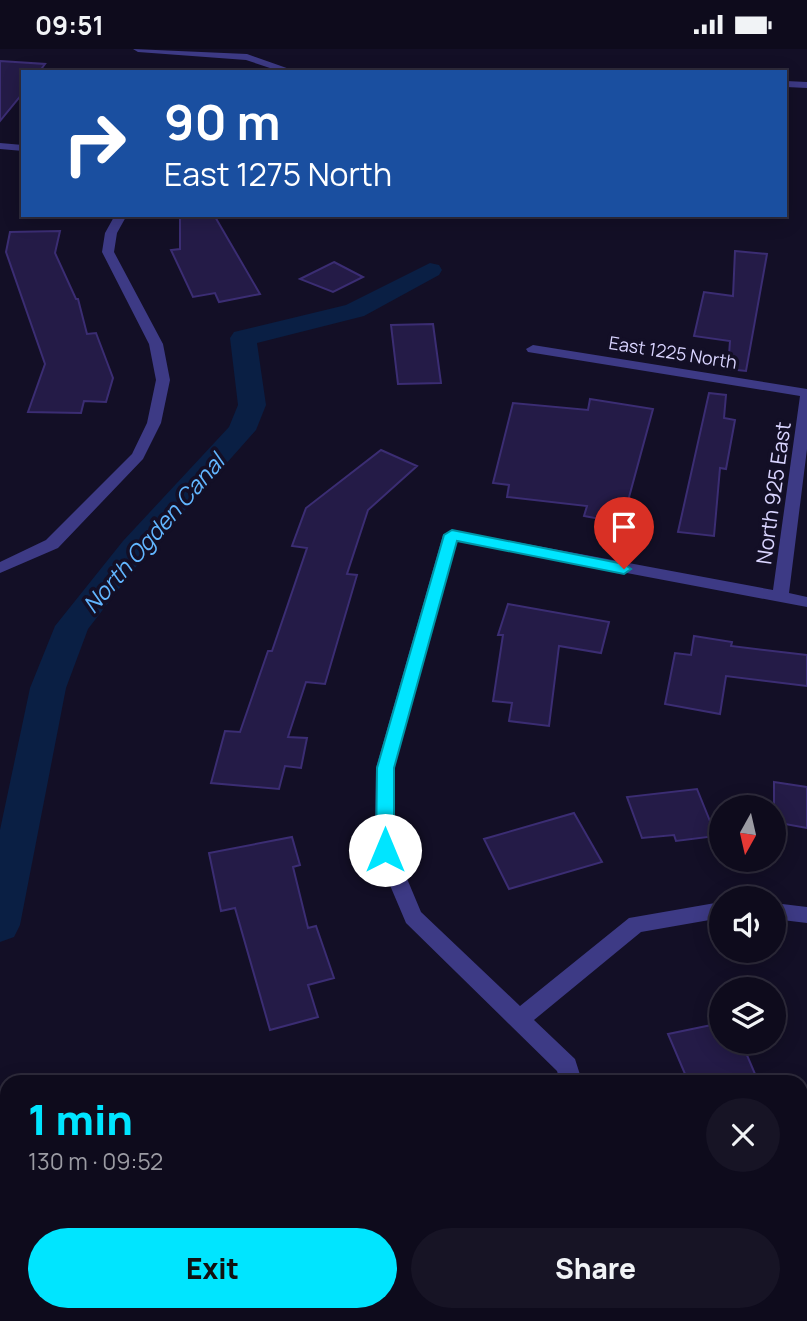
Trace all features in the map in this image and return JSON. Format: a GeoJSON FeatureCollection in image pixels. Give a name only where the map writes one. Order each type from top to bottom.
{"type":"FeatureCollection","features":[{"type":"Feature","properties":{"kind":"street"},"geometry":{"type":"LineString","coordinates":[[138,49],[247,57],[287,70]]}},
{"type":"Feature","properties":{"kind":"street"},"geometry":{"type":"LineString","coordinates":[[787,84],[807,85]]}},
{"type":"Feature","properties":{"kind":"street"},"geometry":{"type":"LineString","coordinates":[[0,146],[21,148]]}},
{"type":"Feature","properties":{"kind":"street"},"geometry":{"type":"LineString","coordinates":[[0,568],[52,544],[138,456],[154,423],[163,380],[156,344],[108,252],[111,233],[120,217]]}},
{"type":"Feature","properties":{"kind":"street","name":"East 1225 North"},"geometry":{"type":"LineString","coordinates":[[533,349],[807,394]]}},
{"type":"Feature","properties":{"kind":"street","name":"North 925 East"},"geometry":{"type":"LineString","coordinates":[[780,598],[807,394]]}},
{"type":"Feature","properties":{"kind":"street"},"geometry":{"type":"LineString","coordinates":[[569,1075],[567,1066],[412,917],[385,850],[385,768],[452,535],[807,602]]}},
{"type":"Feature","properties":{"kind":"street"},"geometry":{"type":"LineString","coordinates":[[519,1020],[636,924],[709,912]]}},
{"type":"Feature","properties":{"kind":"street"},"geometry":{"type":"LineString","coordinates":[[786,912],[807,915]]}},
{"type":"Feature","properties":{"kind":"building"},"geometry":{"type":"Polygon","coordinates":[[[0,61],[45,64],[40,70],[21,70],[21,95],[0,121],[0,61]]]}},
{"type":"Feature","properties":{"kind":"building"},"geometry":{"type":"Polygon","coordinates":[[[180,217],[215,217],[260,294],[219,302],[215,293],[193,297],[171,250],[180,249],[180,217]]]}},
{"type":"Feature","properties":{"kind":"building"},"geometry":{"type":"Polygon","coordinates":[[[60,231],[55,253],[78,299],[87,334],[96,333],[113,378],[106,402],[84,401],[81,413],[28,412],[45,364],[6,252],[10,232],[60,231]]]}},
{"type":"Feature","properties":{"kind":"building"},"geometry":{"type":"Polygon","coordinates":[[[735,251],[767,254],[746,371],[728,369],[730,341],[694,336],[704,292],[733,296],[735,251]]]}},
{"type":"Feature","properties":{"kind":"building"},"geometry":{"type":"Polygon","coordinates":[[[334,262],[363,277],[333,292],[300,279],[334,262]]]}},
{"type":"Feature","properties":{"kind":"building"},"geometry":{"type":"Polygon","coordinates":[[[433,324],[441,383],[398,384],[391,325],[433,324]]]}},
{"type":"Feature","properties":{"kind":"building"},"geometry":{"type":"Polygon","coordinates":[[[709,393],[726,395],[724,418],[735,420],[726,469],[720,468],[714,536],[678,532],[709,393]]]}},
{"type":"Feature","properties":{"kind":"building"},"geometry":{"type":"Polygon","coordinates":[[[590,399],[653,409],[622,523],[584,516],[587,506],[507,497],[509,485],[493,483],[513,403],[588,410],[590,399]]]}},
{"type":"Feature","properties":{"kind":"building"},"geometry":{"type":"Polygon","coordinates":[[[381,450],[417,466],[368,510],[347,574],[357,575],[325,684],[306,682],[288,737],[307,738],[301,768],[285,766],[279,789],[211,783],[225,731],[240,732],[268,651],[272,651],[307,548],[292,546],[306,508],[381,450]]]}},
{"type":"Feature","properties":{"kind":"building"},"geometry":{"type":"Polygon","coordinates":[[[508,604],[609,622],[601,653],[559,646],[549,726],[509,721],[512,703],[493,701],[503,635],[498,635],[508,604]]]}},
{"type":"Feature","properties":{"kind":"building"},"geometry":{"type":"Polygon","coordinates":[[[694,636],[732,642],[731,646],[807,655],[807,686],[726,676],[720,714],[665,704],[675,653],[691,655],[694,636]]]}},
{"type":"Feature","properties":{"kind":"building"},"geometry":{"type":"Polygon","coordinates":[[[774,782],[807,787],[807,828],[786,824],[786,795],[774,795],[774,782]]]}},
{"type":"Feature","properties":{"kind":"building"},"geometry":{"type":"Polygon","coordinates":[[[697,789],[709,819],[709,837],[676,841],[674,835],[642,838],[627,797],[697,789]]]}},
{"type":"Feature","properties":{"kind":"building"},"geometry":{"type":"Polygon","coordinates":[[[574,813],[602,862],[509,889],[484,839],[574,813]]]}},
{"type":"Feature","properties":{"kind":"building"},"geometry":{"type":"Polygon","coordinates":[[[292,837],[300,865],[293,867],[308,928],[316,926],[334,978],[308,985],[318,1017],[270,1030],[235,908],[221,911],[209,853],[292,837]]]}},
{"type":"Feature","properties":{"kind":"building"},"geometry":{"type":"Polygon","coordinates":[[[709,1025],[709,1054],[747,1054],[755,1075],[685,1075],[668,1034],[709,1025]]]}},
{"type":"Feature","properties":{"kind":"waterway","name":"North Ogden Canal"},"geometry":{"type":"LineString","coordinates":[[0,925],[48,688],[72,626],[134,548],[242,430],[252,405],[243,338],[355,311],[430,270]]}},
{"type":"Feature","properties":{"kind":"route"},"geometry":{"type":"LineString","coordinates":[[385,850],[385,768],[452,535],[624,569]]}}]}
